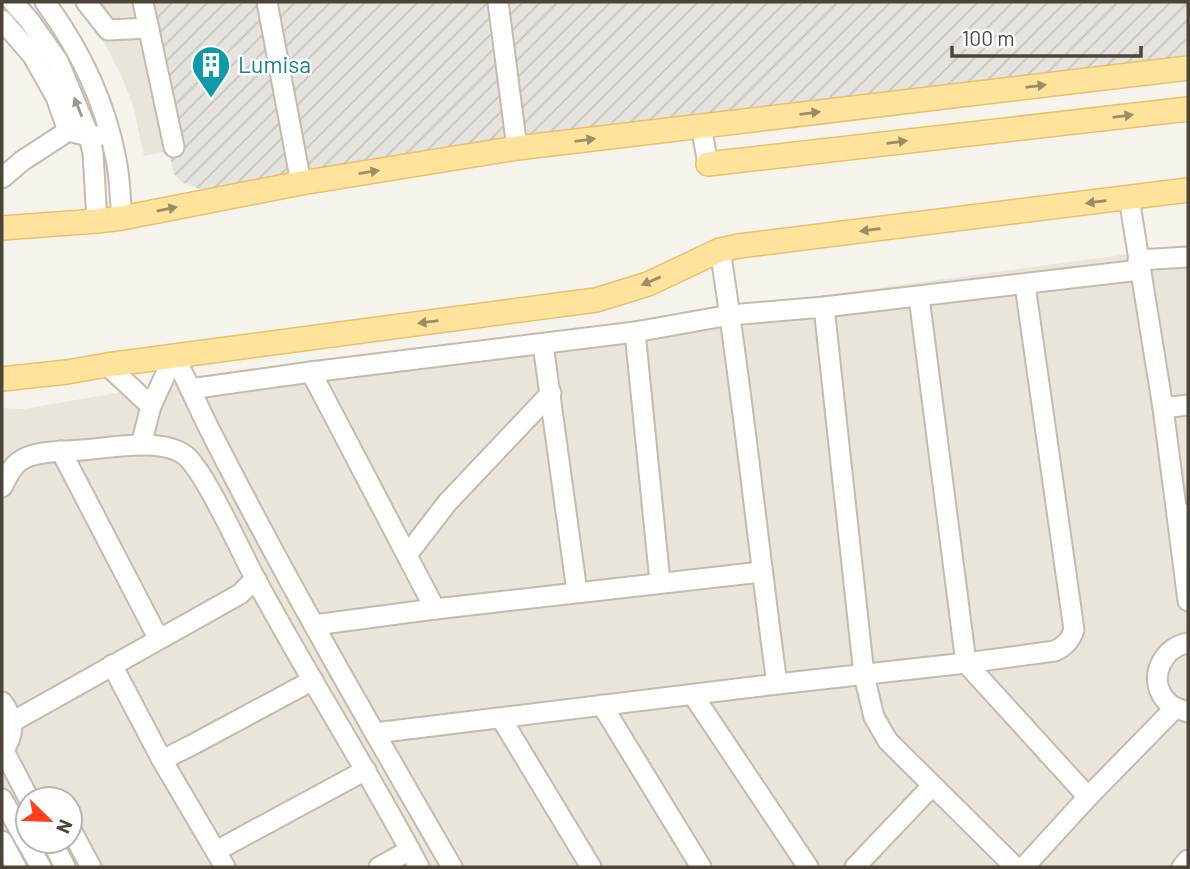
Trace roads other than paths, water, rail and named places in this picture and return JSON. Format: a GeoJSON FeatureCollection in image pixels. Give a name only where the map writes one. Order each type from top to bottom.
{"type":"FeatureCollection","features":[{"type":"Feature","properties":{"kind":"main road"},"geometry":{"type":"LineString","coordinates":[[2,228],[122,218],[301,183],[517,148],[1188,68]]}},
{"type":"Feature","properties":{"kind":"main road"},"geometry":{"type":"LineString","coordinates":[[708,164],[1188,108]]}},
{"type":"Feature","properties":{"kind":"main road"},"geometry":{"type":"LineString","coordinates":[[2,379],[596,300],[648,284],[720,250],[1188,190]]}},
{"type":"Feature","properties":{"kind":"street"},"geometry":{"type":"LineString","coordinates":[[13,2],[58,61],[89,136],[93,153],[97,221]]}},
{"type":"Feature","properties":{"kind":"street"},"geometry":{"type":"LineString","coordinates":[[46,2],[89,73],[116,160],[122,218]]}},
{"type":"Feature","properties":{"kind":"street"},"geometry":{"type":"LineString","coordinates":[[86,2],[108,30],[149,28]]}},
{"type":"Feature","properties":{"kind":"street"},"geometry":{"type":"LineString","coordinates":[[143,2],[174,147]]}},
{"type":"Feature","properties":{"kind":"street"},"geometry":{"type":"LineString","coordinates":[[267,2],[301,183]]}},
{"type":"Feature","properties":{"kind":"street"},"geometry":{"type":"LineString","coordinates":[[498,2],[517,148]]}},
{"type":"Feature","properties":{"kind":"street"},"geometry":{"type":"LineString","coordinates":[[2,20],[33,56],[56,97],[68,131]]}},
{"type":"Feature","properties":{"kind":"street"},"geometry":{"type":"LineString","coordinates":[[701,126],[708,164]]}},
{"type":"Feature","properties":{"kind":"street"},"geometry":{"type":"LineString","coordinates":[[2,178],[22,161],[68,131],[89,136],[110,135]]}},
{"type":"Feature","properties":{"kind":"street"},"geometry":{"type":"LineString","coordinates":[[1129,198],[1183,514],[1188,601]]}},
{"type":"Feature","properties":{"kind":"street"},"geometry":{"type":"LineString","coordinates":[[720,250],[777,684]]}},
{"type":"Feature","properties":{"kind":"street"},"geometry":{"type":"LineString","coordinates":[[190,389],[635,332],[730,315],[1026,285],[1188,257]]}},
{"type":"Feature","properties":{"kind":"street"},"geometry":{"type":"LineString","coordinates":[[375,733],[966,663],[1055,651],[1063,647],[1071,639],[1074,630],[1026,285]]}},
{"type":"Feature","properties":{"kind":"street"},"geometry":{"type":"LineString","coordinates":[[919,297],[966,663],[1088,797]]}},
{"type":"Feature","properties":{"kind":"street"},"geometry":{"type":"LineString","coordinates":[[824,307],[864,675],[874,717],[888,741],[1015,867]]}},
{"type":"Feature","properties":{"kind":"street"},"geometry":{"type":"LineString","coordinates":[[635,332],[660,582]]}},
{"type":"Feature","properties":{"kind":"street"},"geometry":{"type":"LineString","coordinates":[[543,344],[577,592]]}},
{"type":"Feature","properties":{"kind":"street"},"geometry":{"type":"LineString","coordinates":[[174,356],[215,440],[314,625],[452,867]]}},
{"type":"Feature","properties":{"kind":"street"},"geometry":{"type":"LineString","coordinates":[[141,445],[151,406],[174,356]]}},
{"type":"Feature","properties":{"kind":"street"},"geometry":{"type":"LineString","coordinates":[[107,365],[151,406]]}},
{"type":"Feature","properties":{"kind":"street"},"geometry":{"type":"LineString","coordinates":[[312,372],[435,609]]}},
{"type":"Feature","properties":{"kind":"street"},"geometry":{"type":"LineString","coordinates":[[407,555],[447,503],[551,393]]}},
{"type":"Feature","properties":{"kind":"street"},"geometry":{"type":"LineString","coordinates":[[1163,408],[1188,405]]}},
{"type":"Feature","properties":{"kind":"street"},"geometry":{"type":"LineString","coordinates":[[2,487],[13,467],[21,459],[37,454],[141,445],[176,449],[188,457],[211,492],[253,583],[366,770],[414,859],[379,867]]}},
{"type":"Feature","properties":{"kind":"street"},"geometry":{"type":"LineString","coordinates":[[61,451],[154,630]]}},
{"type":"Feature","properties":{"kind":"street"},"geometry":{"type":"LineString","coordinates":[[314,625],[761,572]]}},
{"type":"Feature","properties":{"kind":"street"},"geometry":{"type":"LineString","coordinates":[[7,711],[236,587],[253,583]]}},
{"type":"Feature","properties":{"kind":"street"},"geometry":{"type":"LineString","coordinates":[[7,711],[112,665],[240,594],[253,583]]}},
{"type":"Feature","properties":{"kind":"street"},"geometry":{"type":"LineString","coordinates":[[1024,867],[1088,797],[1182,710],[1165,700],[1158,688],[1157,675],[1161,662],[1169,651],[1180,644],[1188,643]]}},
{"type":"Feature","properties":{"kind":"street"},"geometry":{"type":"LineString","coordinates":[[112,665],[162,760],[221,859],[366,770]]}},
{"type":"Feature","properties":{"kind":"street"},"geometry":{"type":"LineString","coordinates":[[162,760],[313,680]]}},
{"type":"Feature","properties":{"kind":"street"},"geometry":{"type":"LineString","coordinates":[[692,695],[808,867]]}},
{"type":"Feature","properties":{"kind":"street"},"geometry":{"type":"LineString","coordinates":[[602,705],[701,867]]}},
{"type":"Feature","properties":{"kind":"street"},"geometry":{"type":"LineString","coordinates":[[7,711],[13,726],[11,740],[3,751],[21,785]]}},
{"type":"Feature","properties":{"kind":"street"},"geometry":{"type":"LineString","coordinates":[[500,718],[591,867]]}},
{"type":"Feature","properties":{"kind":"street"},"geometry":{"type":"LineString","coordinates":[[855,867],[932,786]]}},
{"type":"Feature","properties":{"kind":"street"},"geometry":{"type":"LineString","coordinates":[[2,799],[41,867]]}},
{"type":"Feature","properties":{"kind":"street"},"geometry":{"type":"LineString","coordinates":[[2,841],[16,867]]}},
{"type":"Feature","properties":{"kind":"street"},"geometry":{"type":"LineString","coordinates":[[1182,867],[1188,860]]}},
{"type":"Feature","properties":{"kind":"place","name":"Lumisa"},"geometry":{"type":"Point","coordinates":[211,99]}}]}
